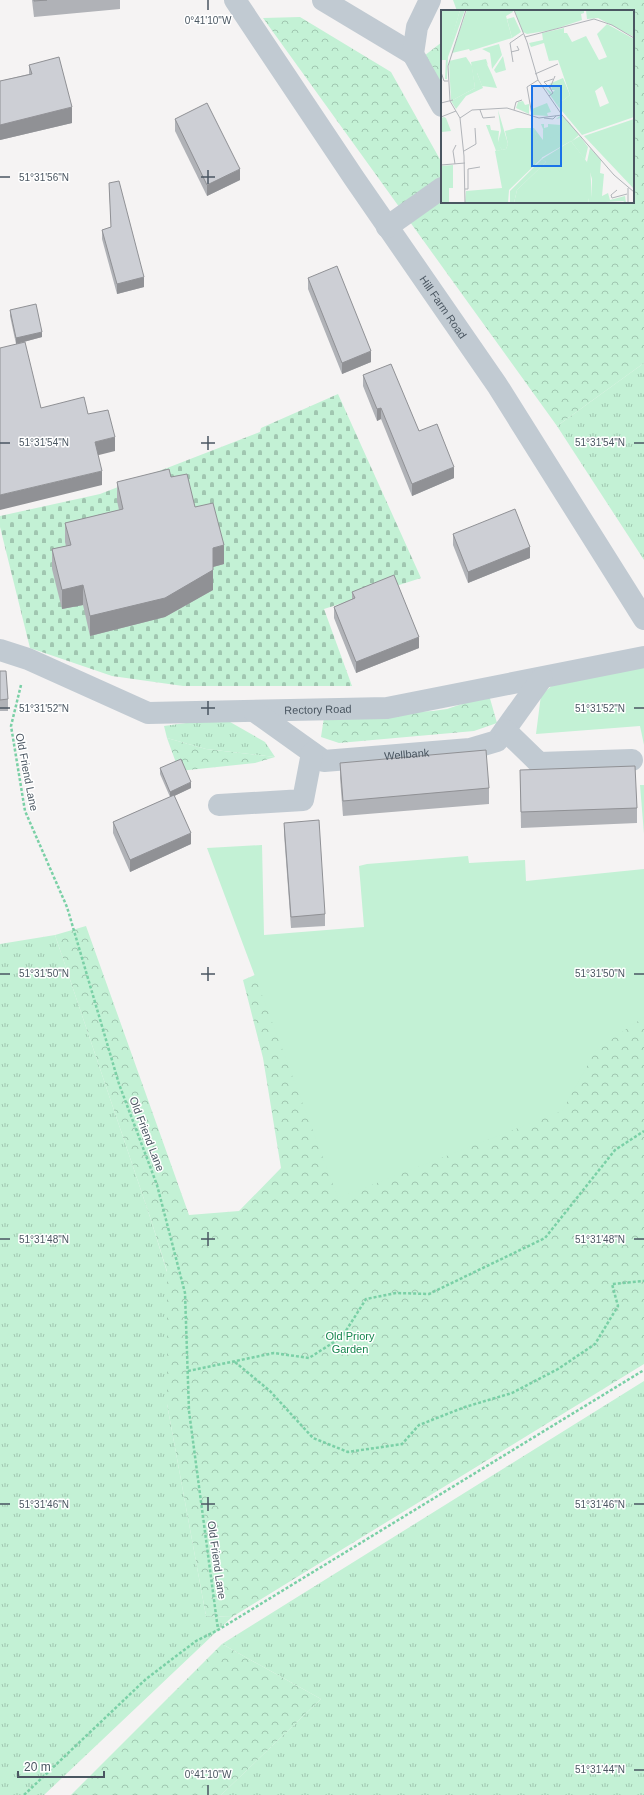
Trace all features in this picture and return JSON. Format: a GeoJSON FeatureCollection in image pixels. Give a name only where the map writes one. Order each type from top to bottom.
{"type":"FeatureCollection","features":[{"type":"Feature","properties":{"kind":"street","name":"Hill Farm Road"},"geometry":{"type":"LineString","coordinates":[[235,0],[388,227],[497,385],[644,619]]}},
{"type":"Feature","properties":{"kind":"street"},"geometry":{"type":"LineString","coordinates":[[323,0],[412,54],[441,104]]}},
{"type":"Feature","properties":{"kind":"street"},"geometry":{"type":"LineString","coordinates":[[412,54],[417,27],[430,0]]}},
{"type":"Feature","properties":{"kind":"street"},"geometry":{"type":"LineString","coordinates":[[388,227],[441,189]]}},
{"type":"Feature","properties":{"kind":"street","name":"Rectory Road"},"geometry":{"type":"LineString","coordinates":[[0,650],[28,659],[148,713],[388,708],[644,658]]}},
{"type":"Feature","properties":{"kind":"street","name":"Wellbank"},"geometry":{"type":"LineString","coordinates":[[254,711],[324,761],[470,749],[497,741],[542,678]]}},
{"type":"Feature","properties":{"kind":"street"},"geometry":{"type":"LineString","coordinates":[[505,730],[539,763],[632,760]]}},
{"type":"Feature","properties":{"kind":"street"},"geometry":{"type":"LineString","coordinates":[[219,805],[303,800],[312,753]]}},
{"type":"Feature","properties":{"kind":"path","name":"Old Friend Lane"},"geometry":{"type":"LineString","coordinates":[[28,659],[11,726],[25,811],[67,907],[119,1084],[157,1185],[185,1292],[189,1411],[218,1630]]}},
{"type":"Feature","properties":{"kind":"path"},"geometry":{"type":"LineString","coordinates":[[188,1371],[274,1353],[308,1358],[342,1337],[366,1299],[396,1293],[429,1294],[545,1238],[615,1150],[644,1131]]}},
{"type":"Feature","properties":{"kind":"path"},"geometry":{"type":"LineString","coordinates":[[235,1361],[270,1391],[313,1438],[348,1452],[402,1444],[419,1425],[465,1407],[512,1393],[558,1369],[595,1344],[618,1306],[612,1284],[644,1281]]}},
{"type":"Feature","properties":{"kind":"path"},"geometry":{"type":"LineString","coordinates":[[24,1795],[146,1679],[196,1641],[218,1630],[644,1370]]}},
{"type":"Feature","properties":{"kind":"green space"},"geometry":{"type":"Polygon","coordinates":[[[453,0],[644,0],[644,363],[557,426],[263,18],[300,17],[391,72],[441,161],[441,203],[634,203],[634,10],[457,10],[453,0]]]}},
{"type":"Feature","properties":{"kind":"green space"},"geometry":{"type":"Polygon","coordinates":[[[441,43],[441,80],[433,87],[424,56],[441,43]]]}},
{"type":"Feature","properties":{"kind":"green space"},"geometry":{"type":"Polygon","coordinates":[[[644,363],[644,560],[557,426],[644,363]]]}},
{"type":"Feature","properties":{"kind":"green space"},"geometry":{"type":"Polygon","coordinates":[[[338,394],[421,578],[324,609],[352,686],[183,686],[112,676],[30,648],[0,527],[0,516],[100,494],[260,432],[261,428],[338,394]]]}},
{"type":"Feature","properties":{"kind":"green space"},"geometry":{"type":"Polygon","coordinates":[[[644,659],[644,745],[640,726],[536,734],[541,695],[581,661],[644,659]]]}},
{"type":"Feature","properties":{"kind":"green space"},"geometry":{"type":"Polygon","coordinates":[[[489,695],[497,723],[474,731],[339,743],[321,737],[324,717],[433,711],[447,709],[489,695]]]}},
{"type":"Feature","properties":{"kind":"green space"},"geometry":{"type":"Polygon","coordinates":[[[223,718],[265,742],[275,757],[206,749],[167,738],[164,726],[223,718]]]}},
{"type":"Feature","properties":{"kind":"green space"},"geometry":{"type":"Polygon","coordinates":[[[167,738],[206,749],[275,757],[255,763],[179,771],[167,738]]]}},
{"type":"Feature","properties":{"kind":"green space"},"geometry":{"type":"Polygon","coordinates":[[[640,785],[644,785],[644,834],[640,785]]]}},
{"type":"Feature","properties":{"kind":"green space"},"geometry":{"type":"Polygon","coordinates":[[[262,845],[264,935],[364,927],[359,866],[367,864],[468,856],[469,863],[525,860],[526,881],[644,869],[644,1017],[596,1050],[562,1111],[338,1198],[207,848],[262,845]]]}},
{"type":"Feature","properties":{"kind":"green space","name":"Old Priory Garden"},"geometry":{"type":"Polygon","coordinates":[[[86,926],[189,1215],[239,1211],[281,1168],[263,1058],[243,980],[293,959],[644,972],[644,1364],[232,1617],[206,1616],[167,1404],[167,1271],[55,935],[86,926]]]}},
{"type":"Feature","properties":{"kind":"green space"},"geometry":{"type":"Polygon","coordinates":[[[55,935],[151,1220],[167,1272],[167,1404],[206,1616],[232,1617],[44,1795],[0,1795],[0,944],[55,935]]]}},
{"type":"Feature","properties":{"kind":"green space"},"geometry":{"type":"Polygon","coordinates":[[[644,1381],[644,1795],[221,1795],[321,1699],[222,1644],[644,1381]]]}},
{"type":"Feature","properties":{"kind":"green space"},"geometry":{"type":"Polygon","coordinates":[[[222,1644],[321,1699],[221,1795],[71,1795],[222,1644]]]}},
{"type":"Feature","properties":{"kind":"building"},"geometry":{"type":"Polygon","coordinates":[[[59,57],[72,107],[0,125],[0,81],[32,74],[29,65],[59,57]]]}},
{"type":"Feature","properties":{"kind":"building"},"geometry":{"type":"Polygon","coordinates":[[[207,103],[240,169],[207,185],[175,119],[207,103]]]}},
{"type":"Feature","properties":{"kind":"building"},"geometry":{"type":"Polygon","coordinates":[[[119,181],[144,277],[117,284],[102,230],[111,227],[109,183],[119,181]]]}},
{"type":"Feature","properties":{"kind":"building"},"geometry":{"type":"Polygon","coordinates":[[[337,266],[371,351],[342,363],[308,278],[337,266]]]}},
{"type":"Feature","properties":{"kind":"building"},"geometry":{"type":"Polygon","coordinates":[[[36,304],[42,332],[16,338],[10,310],[36,304]]]}},
{"type":"Feature","properties":{"kind":"building"},"geometry":{"type":"Polygon","coordinates":[[[25,342],[41,408],[84,397],[88,414],[108,410],[115,437],[95,442],[102,471],[0,495],[0,348],[25,342]]]}},
{"type":"Feature","properties":{"kind":"building"},"geometry":{"type":"Polygon","coordinates":[[[391,364],[419,431],[437,424],[454,467],[412,484],[381,408],[377,409],[363,375],[391,364]]]}},
{"type":"Feature","properties":{"kind":"building"},"geometry":{"type":"Polygon","coordinates":[[[169,469],[171,477],[187,474],[195,507],[213,503],[224,545],[213,548],[213,570],[165,598],[90,616],[83,585],[62,590],[52,549],[71,545],[65,523],[123,509],[117,482],[169,469]]]}},
{"type":"Feature","properties":{"kind":"building"},"geometry":{"type":"Polygon","coordinates":[[[515,509],[530,547],[468,572],[453,534],[515,509]]]}},
{"type":"Feature","properties":{"kind":"building"},"geometry":{"type":"Polygon","coordinates":[[[394,575],[419,637],[356,662],[334,607],[355,598],[352,592],[394,575]]]}},
{"type":"Feature","properties":{"kind":"building"},"geometry":{"type":"Polygon","coordinates":[[[0,671],[6,671],[8,699],[0,700],[0,671]]]}},
{"type":"Feature","properties":{"kind":"building"},"geometry":{"type":"Polygon","coordinates":[[[486,750],[489,788],[343,801],[340,763],[486,750]]]}},
{"type":"Feature","properties":{"kind":"building"},"geometry":{"type":"Polygon","coordinates":[[[181,759],[191,782],[170,792],[160,768],[181,759]]]}},
{"type":"Feature","properties":{"kind":"building"},"geometry":{"type":"Polygon","coordinates":[[[635,766],[637,808],[521,812],[520,770],[635,766]]]}},
{"type":"Feature","properties":{"kind":"building"},"geometry":{"type":"Polygon","coordinates":[[[174,795],[191,833],[130,860],[113,822],[174,795]]]}},
{"type":"Feature","properties":{"kind":"building"},"geometry":{"type":"Polygon","coordinates":[[[319,820],[325,914],[291,917],[284,823],[319,820]]]}}]}
